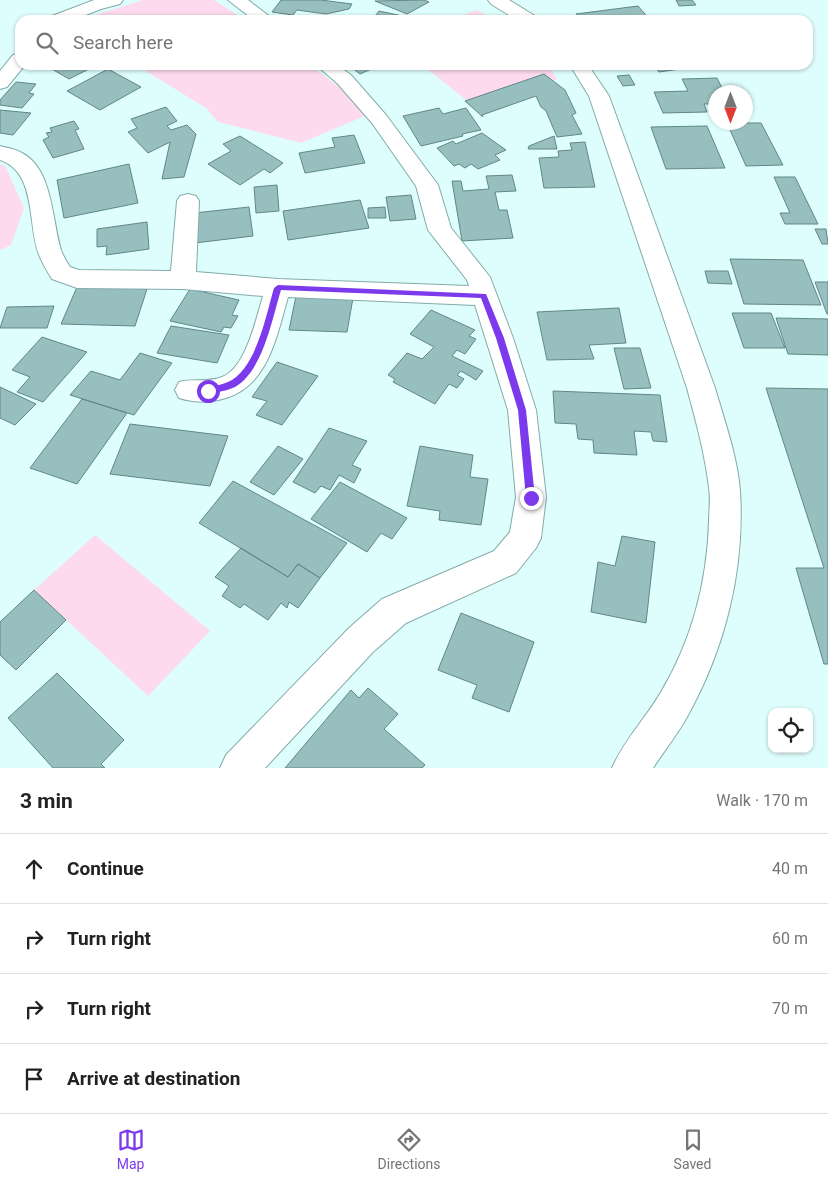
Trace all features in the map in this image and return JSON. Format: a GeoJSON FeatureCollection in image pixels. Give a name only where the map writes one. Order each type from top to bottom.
{"type":"FeatureCollection","features":[{"type":"Feature","properties":{"kind":"street"},"geometry":{"type":"LineString","coordinates":[[70,15],[114,0]]}},
{"type":"Feature","properties":{"kind":"street"},"geometry":{"type":"LineString","coordinates":[[237,0],[258,15]]}},
{"type":"Feature","properties":{"kind":"street"},"geometry":{"type":"LineString","coordinates":[[497,0],[521,15]]}},
{"type":"Feature","properties":{"kind":"street"},"geometry":{"type":"LineString","coordinates":[[0,83],[15,64]]}},
{"type":"Feature","properties":{"kind":"street"},"geometry":{"type":"LineString","coordinates":[[239,768],[361,640],[394,611],[505,562],[526,538],[531,498],[522,410],[500,338],[483,296],[478,277],[440,230],[427,185],[373,113],[344,79],[332,70]]}},
{"type":"Feature","properties":{"kind":"street"},"geometry":{"type":"LineString","coordinates":[[582,70],[599,96],[698,379],[714,434],[725,490],[724,543],[716,601],[699,653],[674,705],[631,768]]}},
{"type":"Feature","properties":{"kind":"street"},"geometry":{"type":"LineString","coordinates":[[0,153],[12,155],[35,178],[50,252],[61,273],[77,279],[183,280],[278,288],[483,296]]}},
{"type":"Feature","properties":{"kind":"street"},"geometry":{"type":"LineString","coordinates":[[183,280],[188,201]]}},
{"type":"Feature","properties":{"kind":"street"},"geometry":{"type":"LineString","coordinates":[[189,390],[208,391],[232,384],[248,371],[259,347],[278,288]]}},
{"type":"Feature","properties":{"kind":"shaded area"},"geometry":{"type":"Polygon","coordinates":[[[143,0],[214,0],[237,15],[95,15],[143,0]]]}},
{"type":"Feature","properties":{"kind":"shaded area"},"geometry":{"type":"Polygon","coordinates":[[[477,10],[486,15],[464,15],[477,10]]]}},
{"type":"Feature","properties":{"kind":"shaded area"},"geometry":{"type":"Polygon","coordinates":[[[144,70],[317,70],[362,104],[367,115],[301,143],[218,122],[206,108],[144,70]]]}},
{"type":"Feature","properties":{"kind":"shaded area"},"geometry":{"type":"Polygon","coordinates":[[[428,70],[552,70],[557,79],[479,110],[428,70]]]}},
{"type":"Feature","properties":{"kind":"shaded area"},"geometry":{"type":"Polygon","coordinates":[[[0,164],[5,166],[24,208],[11,245],[0,250],[0,164]]]}},
{"type":"Feature","properties":{"kind":"shaded area"},"geometry":{"type":"Polygon","coordinates":[[[95,535],[210,631],[148,696],[34,590],[95,535]]]}},
{"type":"Feature","properties":{"kind":"building"},"geometry":{"type":"Polygon","coordinates":[[[281,0],[321,0],[352,4],[349,9],[326,14],[297,10],[293,15],[272,12],[281,0]]]}},
{"type":"Feature","properties":{"kind":"building"},"geometry":{"type":"Polygon","coordinates":[[[424,0],[429,2],[407,14],[375,1],[424,0]]]}},
{"type":"Feature","properties":{"kind":"building"},"geometry":{"type":"Polygon","coordinates":[[[676,0],[692,0],[696,5],[679,6],[676,0]]]}},
{"type":"Feature","properties":{"kind":"building"},"geometry":{"type":"Polygon","coordinates":[[[638,6],[646,15],[577,15],[638,6]]]}},
{"type":"Feature","properties":{"kind":"building"},"geometry":{"type":"Polygon","coordinates":[[[379,11],[398,15],[376,15],[379,11]]]}},
{"type":"Feature","properties":{"kind":"building"},"geometry":{"type":"Polygon","coordinates":[[[54,70],[87,70],[69,79],[54,70]]]}},
{"type":"Feature","properties":{"kind":"building"},"geometry":{"type":"Polygon","coordinates":[[[106,70],[110,70],[141,87],[100,110],[67,91],[106,70]]]}},
{"type":"Feature","properties":{"kind":"building"},"geometry":{"type":"Polygon","coordinates":[[[355,70],[369,70],[360,74],[355,70]]]}},
{"type":"Feature","properties":{"kind":"building"},"geometry":{"type":"Polygon","coordinates":[[[544,74],[565,90],[576,113],[572,115],[582,134],[557,137],[546,111],[541,107],[536,96],[482,115],[483,117],[465,101],[544,74]]]}},
{"type":"Feature","properties":{"kind":"building"},"geometry":{"type":"Polygon","coordinates":[[[629,75],[635,85],[623,86],[617,76],[629,75]]]}},
{"type":"Feature","properties":{"kind":"building"},"geometry":{"type":"Polygon","coordinates":[[[717,78],[720,85],[708,85],[708,104],[704,104],[707,112],[663,113],[654,92],[688,91],[682,79],[717,78]]]}},
{"type":"Feature","properties":{"kind":"building"},"geometry":{"type":"Polygon","coordinates":[[[16,82],[36,84],[29,93],[34,94],[22,108],[0,105],[0,100],[16,82]]]}},
{"type":"Feature","properties":{"kind":"building"},"geometry":{"type":"Polygon","coordinates":[[[166,107],[177,121],[167,126],[171,130],[187,125],[196,134],[184,177],[162,179],[170,142],[148,153],[128,132],[137,128],[131,119],[166,107]]]}},
{"type":"Feature","properties":{"kind":"building"},"geometry":{"type":"Polygon","coordinates":[[[439,108],[443,114],[466,108],[481,130],[421,146],[403,116],[439,108]]]}},
{"type":"Feature","properties":{"kind":"building"},"geometry":{"type":"Polygon","coordinates":[[[0,110],[31,113],[13,135],[0,133],[0,110]]]}},
{"type":"Feature","properties":{"kind":"building"},"geometry":{"type":"Polygon","coordinates":[[[74,121],[79,129],[75,130],[84,149],[53,158],[43,140],[49,137],[46,133],[52,132],[50,128],[74,121]]]}},
{"type":"Feature","properties":{"kind":"building"},"geometry":{"type":"Polygon","coordinates":[[[753,123],[761,123],[783,165],[746,166],[730,130],[753,130],[753,123]]]}},
{"type":"Feature","properties":{"kind":"building"},"geometry":{"type":"Polygon","coordinates":[[[707,126],[725,168],[666,169],[651,127],[707,126]]]}},
{"type":"Feature","properties":{"kind":"building"},"geometry":{"type":"Polygon","coordinates":[[[482,133],[506,150],[495,155],[500,160],[478,169],[471,164],[465,168],[459,164],[454,166],[437,148],[453,141],[456,144],[482,133]]]}},
{"type":"Feature","properties":{"kind":"building"},"geometry":{"type":"Polygon","coordinates":[[[354,135],[365,163],[305,173],[299,153],[335,147],[332,138],[354,135]]]}},
{"type":"Feature","properties":{"kind":"building"},"geometry":{"type":"Polygon","coordinates":[[[240,136],[283,163],[270,173],[264,169],[240,185],[208,164],[231,151],[223,144],[240,136]]]}},
{"type":"Feature","properties":{"kind":"building"},"geometry":{"type":"Polygon","coordinates":[[[554,136],[557,149],[528,149],[529,146],[554,136]]]}},
{"type":"Feature","properties":{"kind":"building"},"geometry":{"type":"Polygon","coordinates":[[[585,142],[595,187],[544,188],[539,158],[559,157],[558,151],[572,150],[570,143],[585,142]]]}},
{"type":"Feature","properties":{"kind":"building"},"geometry":{"type":"Polygon","coordinates":[[[129,164],[138,203],[64,218],[57,180],[129,164]]]}},
{"type":"Feature","properties":{"kind":"building"},"geometry":{"type":"Polygon","coordinates":[[[512,175],[516,191],[495,192],[499,210],[507,210],[513,238],[462,241],[452,181],[461,181],[463,191],[489,189],[486,176],[512,175]]]}},
{"type":"Feature","properties":{"kind":"building"},"geometry":{"type":"Polygon","coordinates":[[[774,177],[795,177],[818,224],[785,224],[780,213],[790,213],[774,177]]]}},
{"type":"Feature","properties":{"kind":"building"},"geometry":{"type":"Polygon","coordinates":[[[277,185],[279,211],[256,213],[254,187],[277,185]]]}},
{"type":"Feature","properties":{"kind":"building"},"geometry":{"type":"Polygon","coordinates":[[[411,195],[416,219],[390,221],[386,197],[411,195]]]}},
{"type":"Feature","properties":{"kind":"building"},"geometry":{"type":"Polygon","coordinates":[[[360,200],[369,228],[288,240],[283,211],[360,200]]]}},
{"type":"Feature","properties":{"kind":"building"},"geometry":{"type":"Polygon","coordinates":[[[249,207],[253,236],[195,243],[194,213],[249,207]]]}},
{"type":"Feature","properties":{"kind":"building"},"geometry":{"type":"Polygon","coordinates":[[[385,207],[386,218],[368,218],[368,208],[385,207]]]}},
{"type":"Feature","properties":{"kind":"building"},"geometry":{"type":"Polygon","coordinates":[[[147,222],[149,249],[106,255],[107,246],[97,247],[97,229],[147,222]]]}},
{"type":"Feature","properties":{"kind":"building"},"geometry":{"type":"Polygon","coordinates":[[[815,229],[826,229],[828,244],[822,244],[815,229]]]}},
{"type":"Feature","properties":{"kind":"building"},"geometry":{"type":"Polygon","coordinates":[[[730,259],[803,260],[821,305],[744,304],[730,259]]]}},
{"type":"Feature","properties":{"kind":"building"},"geometry":{"type":"Polygon","coordinates":[[[705,271],[728,271],[732,284],[708,283],[705,271]]]}},
{"type":"Feature","properties":{"kind":"building"},"geometry":{"type":"Polygon","coordinates":[[[815,282],[828,282],[828,314],[827,314],[815,282]]]}},
{"type":"Feature","properties":{"kind":"building"},"geometry":{"type":"Polygon","coordinates":[[[77,287],[147,289],[135,326],[61,324],[77,287]]]}},
{"type":"Feature","properties":{"kind":"building"},"geometry":{"type":"Polygon","coordinates":[[[190,289],[239,300],[232,315],[238,316],[231,328],[224,327],[221,332],[170,321],[190,289]]]}},
{"type":"Feature","properties":{"kind":"building"},"geometry":{"type":"Polygon","coordinates":[[[296,296],[353,298],[347,332],[289,330],[296,296]]]}},
{"type":"Feature","properties":{"kind":"building"},"geometry":{"type":"Polygon","coordinates":[[[54,306],[47,328],[0,328],[7,307],[54,306]]]}},
{"type":"Feature","properties":{"kind":"building"},"geometry":{"type":"Polygon","coordinates":[[[619,308],[626,343],[589,345],[594,359],[547,360],[537,312],[619,308]]]}},
{"type":"Feature","properties":{"kind":"building"},"geometry":{"type":"Polygon","coordinates":[[[431,310],[475,330],[469,336],[476,339],[465,354],[457,350],[452,356],[483,371],[476,380],[461,371],[457,375],[464,379],[457,388],[449,384],[435,404],[393,382],[395,379],[388,375],[407,353],[422,359],[434,347],[410,334],[431,310]]]}},
{"type":"Feature","properties":{"kind":"building"},"geometry":{"type":"Polygon","coordinates":[[[732,313],[771,313],[785,348],[744,348],[732,313]]]}},
{"type":"Feature","properties":{"kind":"building"},"geometry":{"type":"Polygon","coordinates":[[[776,318],[828,319],[828,355],[788,354],[776,318]]]}},
{"type":"Feature","properties":{"kind":"building"},"geometry":{"type":"Polygon","coordinates":[[[171,326],[229,335],[217,363],[157,353],[171,326]]]}},
{"type":"Feature","properties":{"kind":"building"},"geometry":{"type":"Polygon","coordinates":[[[42,337],[87,352],[43,402],[17,392],[30,377],[12,370],[42,337]]]}},
{"type":"Feature","properties":{"kind":"building"},"geometry":{"type":"Polygon","coordinates":[[[614,348],[640,348],[651,388],[624,389],[614,348]]]}},
{"type":"Feature","properties":{"kind":"building"},"geometry":{"type":"Polygon","coordinates":[[[140,353],[172,363],[134,415],[70,395],[91,371],[120,380],[140,353]]]}},
{"type":"Feature","properties":{"kind":"building"},"geometry":{"type":"Polygon","coordinates":[[[277,362],[318,376],[282,425],[256,415],[267,401],[252,397],[277,362]]]}},
{"type":"Feature","properties":{"kind":"building"},"geometry":{"type":"Polygon","coordinates":[[[0,387],[36,404],[15,425],[0,418],[0,387]]]}},
{"type":"Feature","properties":{"kind":"building"},"geometry":{"type":"Polygon","coordinates":[[[766,388],[828,389],[828,664],[824,664],[796,568],[824,568],[766,388]]]}},
{"type":"Feature","properties":{"kind":"building"},"geometry":{"type":"Polygon","coordinates":[[[553,391],[660,395],[667,442],[653,441],[651,432],[634,431],[637,455],[594,453],[593,440],[578,439],[576,424],[555,423],[553,391]]]}},
{"type":"Feature","properties":{"kind":"building"},"geometry":{"type":"Polygon","coordinates":[[[82,399],[127,413],[77,484],[30,468],[82,399]]]}},
{"type":"Feature","properties":{"kind":"building"},"geometry":{"type":"Polygon","coordinates":[[[130,424],[228,436],[210,486],[110,474],[130,424]]]}},
{"type":"Feature","properties":{"kind":"building"},"geometry":{"type":"Polygon","coordinates":[[[329,428],[367,441],[352,465],[361,469],[354,483],[339,475],[330,490],[321,486],[315,493],[293,482],[329,428]]]}},
{"type":"Feature","properties":{"kind":"building"},"geometry":{"type":"Polygon","coordinates":[[[278,446],[303,459],[274,495],[250,482],[278,446]]]}},
{"type":"Feature","properties":{"kind":"building"},"geometry":{"type":"Polygon","coordinates":[[[420,446],[473,455],[470,477],[488,479],[481,525],[439,520],[440,511],[407,506],[420,446]]]}},
{"type":"Feature","properties":{"kind":"building"},"geometry":{"type":"Polygon","coordinates":[[[233,481],[347,543],[320,578],[298,564],[288,577],[199,523],[233,481]]]}},
{"type":"Feature","properties":{"kind":"building"},"geometry":{"type":"Polygon","coordinates":[[[340,482],[407,518],[392,539],[381,533],[367,552],[311,519],[340,482]]]}},
{"type":"Feature","properties":{"kind":"building"},"geometry":{"type":"Polygon","coordinates":[[[622,536],[655,542],[646,623],[591,612],[598,562],[615,566],[622,536]]]}},
{"type":"Feature","properties":{"kind":"building"},"geometry":{"type":"Polygon","coordinates":[[[241,548],[288,577],[298,564],[320,578],[298,608],[289,602],[287,608],[281,603],[268,620],[244,604],[240,608],[222,596],[229,586],[215,577],[241,548]]]}},
{"type":"Feature","properties":{"kind":"building"},"geometry":{"type":"Polygon","coordinates":[[[34,590],[66,620],[16,670],[0,655],[0,622],[34,590]]]}},
{"type":"Feature","properties":{"kind":"building"},"geometry":{"type":"Polygon","coordinates":[[[461,613],[534,642],[509,712],[472,698],[477,685],[438,670],[461,613]]]}},
{"type":"Feature","properties":{"kind":"building"},"geometry":{"type":"Polygon","coordinates":[[[57,673],[124,740],[101,764],[105,768],[53,768],[8,718],[57,673]]]}},
{"type":"Feature","properties":{"kind":"building"},"geometry":{"type":"Polygon","coordinates":[[[368,688],[398,714],[384,729],[425,765],[422,768],[285,768],[351,690],[359,698],[368,688]]]}},
{"type":"Feature","properties":{"kind":"route"},"geometry":{"type":"LineString","coordinates":[[208,391],[232,384],[248,371],[259,347],[278,288],[373,290],[437,295],[483,296],[500,338],[522,410],[531,498]]}}]}
